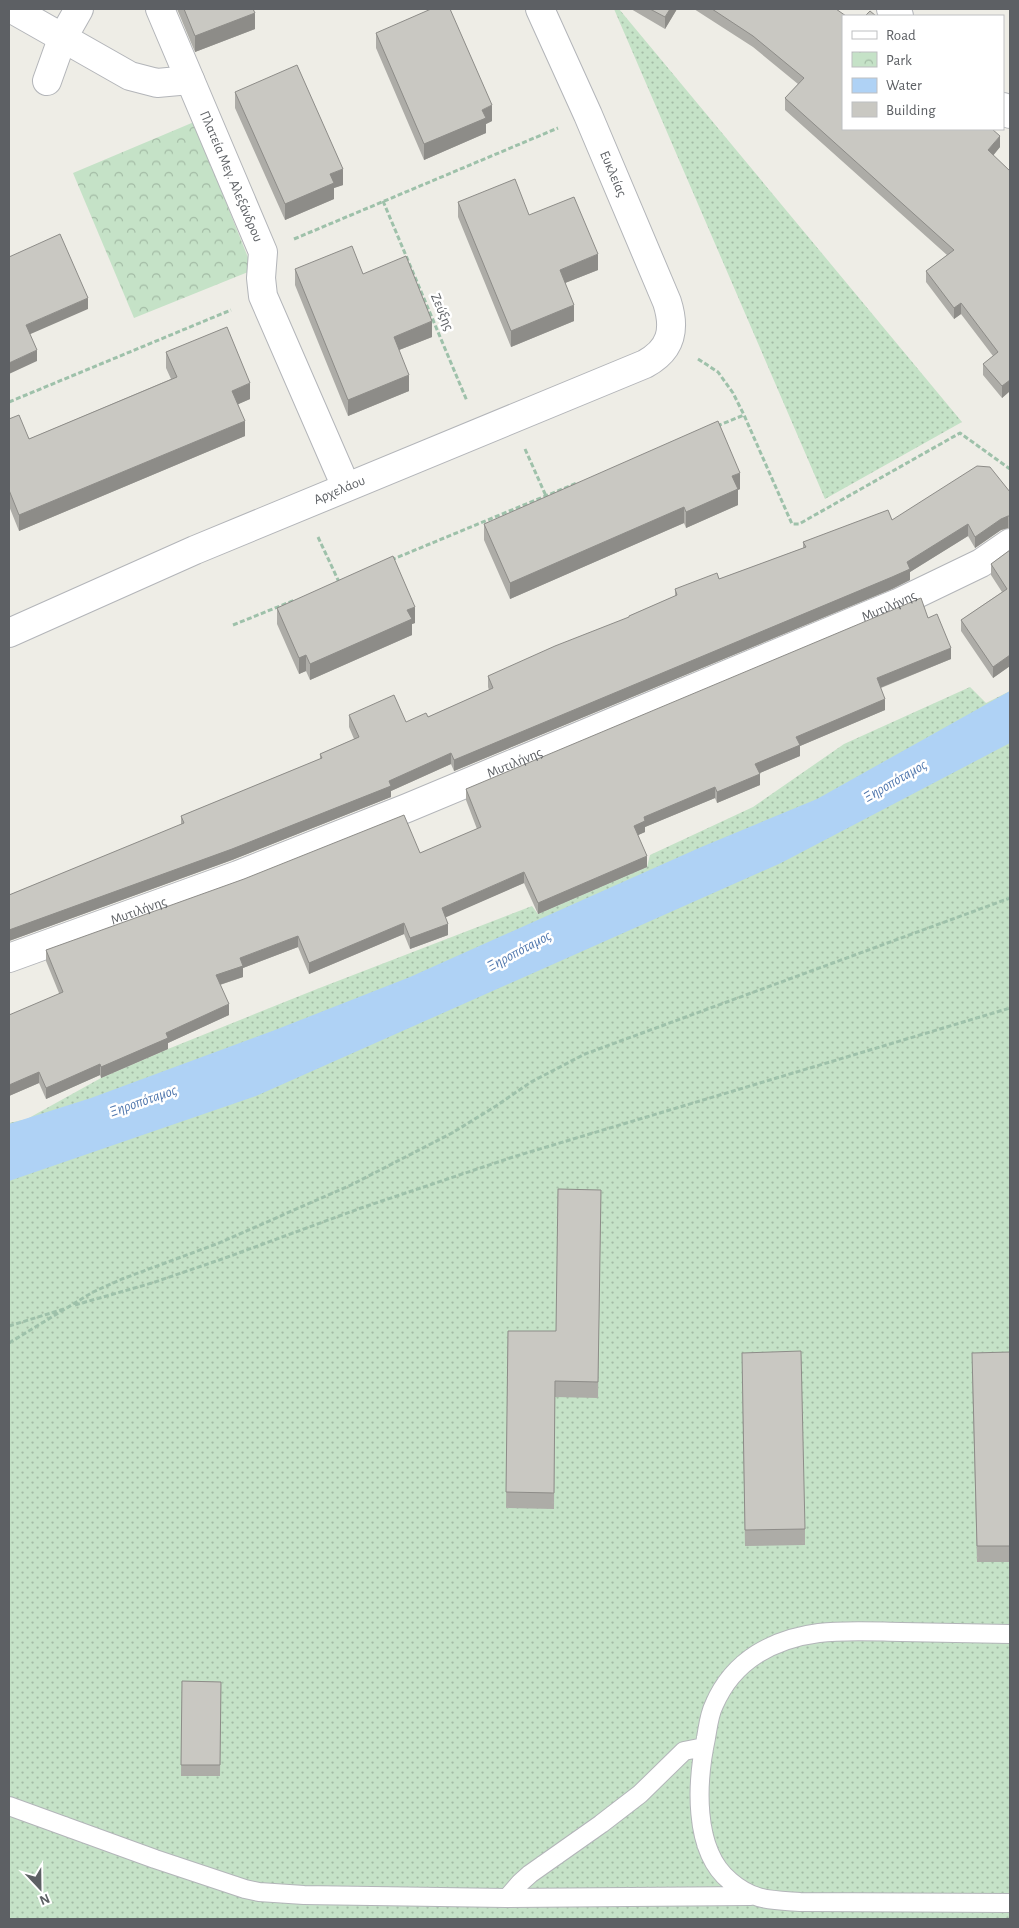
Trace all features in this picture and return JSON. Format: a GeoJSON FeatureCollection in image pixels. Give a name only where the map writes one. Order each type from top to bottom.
{"type":"FeatureCollection","features":[{"type":"Feature","properties":{"kind":"street"},"geometry":{"type":"LineString","coordinates":[[12,9],[130,76],[157,83],[190,80]]}},
{"type":"Feature","properties":{"kind":"street"},"geometry":{"type":"LineString","coordinates":[[47,81],[62,39],[79,9]]}},
{"type":"Feature","properties":{"kind":"street","name":"Πλατεία Μεγ. Αλεξάνδρου"},"geometry":{"type":"LineString","coordinates":[[160,9],[263,252],[261,278],[264,296],[346,487]]}},
{"type":"Feature","properties":{"kind":"street","name":"Ευκλείας"},"geometry":{"type":"LineString","coordinates":[[540,9],[588,115],[670,310],[672,328],[667,343]]}},
{"type":"Feature","properties":{"kind":"street","name":"Αρχελάου"},"geometry":{"type":"LineString","coordinates":[[9,633],[195,550],[645,364],[659,355],[667,343]]}},
{"type":"Feature","properties":{"kind":"street","name":"Μυτιλήνης"},"geometry":{"type":"LineString","coordinates":[[9,958],[238,875],[407,808],[898,603],[964,571],[1010,543]]}},
{"type":"Feature","properties":{"kind":"lane"},"geometry":{"type":"LineString","coordinates":[[750,1896],[728,1880],[718,1868],[704,1835],[700,1813],[700,1777],[713,1706],[726,1683],[740,1666],[758,1653],[789,1639],[825,1631],[1010,1634]]}},
{"type":"Feature","properties":{"kind":"lane"},"geometry":{"type":"LineString","coordinates":[[507,1898],[530,1874],[640,1794],[678,1756],[690,1749],[704,1747]]}},
{"type":"Feature","properties":{"kind":"lane"},"geometry":{"type":"LineString","coordinates":[[9,1806],[155,1859],[259,1892],[304,1895],[507,1898],[750,1896],[767,1900],[800,1902],[1010,1903]]}},
{"type":"Feature","properties":{"kind":"path"},"geometry":{"type":"LineString","coordinates":[[263,252],[588,115]]}},
{"type":"Feature","properties":{"kind":"path","name":"Ζεύξης"},"geometry":{"type":"LineString","coordinates":[[383,201],[479,432]]}},
{"type":"Feature","properties":{"kind":"path"},"geometry":{"type":"LineString","coordinates":[[9,402],[264,296]]}},
{"type":"Feature","properties":{"kind":"path"},"geometry":{"type":"LineString","coordinates":[[667,343],[718,372],[733,393],[792,524],[799,524],[960,433],[1010,469]]}},
{"type":"Feature","properties":{"kind":"path"},"geometry":{"type":"LineString","coordinates":[[708,430],[744,415]]}},
{"type":"Feature","properties":{"kind":"path"},"geometry":{"type":"LineString","coordinates":[[532,467],[546,496]]}},
{"type":"Feature","properties":{"kind":"path"},"geometry":{"type":"LineString","coordinates":[[384,563],[582,481]]}},
{"type":"Feature","properties":{"kind":"path"},"geometry":{"type":"LineString","coordinates":[[324,550],[338,582],[348,578]]}},
{"type":"Feature","properties":{"kind":"path"},"geometry":{"type":"LineString","coordinates":[[233,625],[303,596]]}},
{"type":"Feature","properties":{"kind":"path"},"geometry":{"type":"LineString","coordinates":[[9,1343],[93,1292],[122,1279],[219,1243],[351,1185],[452,1133],[531,1082],[585,1054],[1010,898]]}},
{"type":"Feature","properties":{"kind":"path"},"geometry":{"type":"LineString","coordinates":[[9,1326],[225,1258],[361,1208],[513,1157],[1010,1008]]}},
{"type":"Feature","properties":{"kind":"green space"},"geometry":{"type":"Polygon","coordinates":[[[614,9],[619,9],[962,422],[825,499],[614,9]]]}},
{"type":"Feature","properties":{"kind":"green space"},"geometry":{"type":"Polygon","coordinates":[[[194,122],[253,270],[134,318],[73,173],[194,122]]]}},
{"type":"Feature","properties":{"kind":"green space"},"geometry":{"type":"Polygon","coordinates":[[[970,687],[986,703],[1010,691],[1010,1919],[9,1919],[9,1123],[27,1119],[101,1078],[317,989],[532,906],[538,914],[647,867],[650,855],[753,807],[844,744],[970,687]]]}},
{"type":"Feature","properties":{"kind":"water","name":"Ξηροπόταμος"},"geometry":{"type":"Polygon","coordinates":[[[1010,691],[1010,743],[781,863],[256,1096],[9,1181],[9,1124],[91,1098],[275,1030],[410,977],[699,848],[817,799],[1010,691]]]}},
{"type":"Feature","properties":{"kind":"building"},"geometry":{"type":"Polygon","coordinates":[[[184,9],[253,9],[255,13],[195,36],[184,9]]]}},
{"type":"Feature","properties":{"kind":"building"},"geometry":{"type":"Polygon","coordinates":[[[431,9],[450,9],[492,105],[482,110],[486,118],[424,144],[376,33],[431,9]]]}},
{"type":"Feature","properties":{"kind":"building"},"geometry":{"type":"Polygon","coordinates":[[[650,9],[670,9],[665,17],[650,9]]]}},
{"type":"Feature","properties":{"kind":"building"},"geometry":{"type":"Polygon","coordinates":[[[712,9],[836,9],[845,15],[842,15],[842,130],[993,130],[1000,136],[988,150],[1010,171],[1010,380],[1002,386],[983,364],[998,352],[961,303],[954,308],[926,271],[954,250],[785,98],[804,78],[753,36],[712,9]]]}},
{"type":"Feature","properties":{"kind":"building"},"geometry":{"type":"Polygon","coordinates":[[[870,11],[875,15],[866,15],[870,11]]]}},
{"type":"Feature","properties":{"kind":"building"},"geometry":{"type":"Polygon","coordinates":[[[297,65],[343,169],[330,174],[334,183],[285,204],[235,92],[297,65]]]}},
{"type":"Feature","properties":{"kind":"building"},"geometry":{"type":"Polygon","coordinates":[[[515,179],[529,215],[574,197],[598,254],[560,270],[574,305],[511,331],[458,202],[515,179]]]}},
{"type":"Feature","properties":{"kind":"building"},"geometry":{"type":"Polygon","coordinates":[[[60,234],[88,298],[26,325],[37,350],[9,363],[9,257],[60,234]]]}},
{"type":"Feature","properties":{"kind":"building"},"geometry":{"type":"Polygon","coordinates":[[[352,246],[363,274],[406,256],[432,321],[394,337],[409,375],[348,400],[295,269],[352,246]]]}},
{"type":"Feature","properties":{"kind":"building"},"geometry":{"type":"Polygon","coordinates":[[[227,327],[250,383],[232,391],[245,421],[19,515],[9,490],[9,419],[19,415],[29,439],[177,377],[166,352],[227,327]]]}},
{"type":"Feature","properties":{"kind":"building"},"geometry":{"type":"Polygon","coordinates":[[[718,421],[740,473],[732,476],[738,489],[686,512],[684,507],[510,583],[484,524],[718,421]]]}},
{"type":"Feature","properties":{"kind":"building"},"geometry":{"type":"Polygon","coordinates":[[[977,466],[990,467],[1010,492],[1010,516],[1001,519],[975,537],[968,524],[907,562],[910,569],[454,760],[451,753],[389,781],[391,786],[232,849],[9,930],[9,895],[184,823],[181,816],[322,758],[320,754],[359,737],[349,715],[394,695],[406,722],[426,713],[428,717],[493,688],[488,676],[677,595],[675,589],[717,573],[719,579],[806,547],[803,542],[888,510],[892,520],[977,466]]]}},
{"type":"Feature","properties":{"kind":"building"},"geometry":{"type":"Polygon","coordinates":[[[1010,550],[1010,655],[993,667],[961,620],[1007,589],[991,564],[1010,550]]]}},
{"type":"Feature","properties":{"kind":"building"},"geometry":{"type":"Polygon","coordinates":[[[393,556],[415,607],[407,610],[412,619],[310,664],[306,655],[299,658],[277,608],[393,556]]]}},
{"type":"Feature","properties":{"kind":"building"},"geometry":{"type":"Polygon","coordinates":[[[921,598],[928,618],[937,614],[951,648],[877,678],[885,699],[796,737],[800,745],[755,764],[760,774],[717,792],[715,787],[644,817],[645,821],[634,826],[647,856],[538,903],[524,872],[442,908],[448,924],[410,938],[404,923],[309,963],[298,936],[240,958],[243,966],[216,975],[229,1004],[166,1033],[168,1038],[101,1067],[100,1064],[46,1088],[39,1072],[9,1085],[9,1015],[63,992],[46,950],[244,879],[404,815],[420,853],[481,827],[466,789],[921,598]]]}},
{"type":"Feature","properties":{"kind":"building"},"geometry":{"type":"Polygon","coordinates":[[[558,1189],[601,1190],[598,1382],[555,1381],[554,1493],[506,1492],[508,1331],[556,1331],[558,1189]]]}},
{"type":"Feature","properties":{"kind":"building"},"geometry":{"type":"Polygon","coordinates":[[[801,1351],[805,1529],[745,1530],[742,1353],[801,1351]]]}},
{"type":"Feature","properties":{"kind":"building"},"geometry":{"type":"Polygon","coordinates":[[[1010,1352],[1010,1546],[977,1546],[972,1353],[1010,1352]]]}},
{"type":"Feature","properties":{"kind":"building"},"geometry":{"type":"Polygon","coordinates":[[[182,1681],[221,1682],[220,1765],[181,1765],[182,1681]]]}}]}
